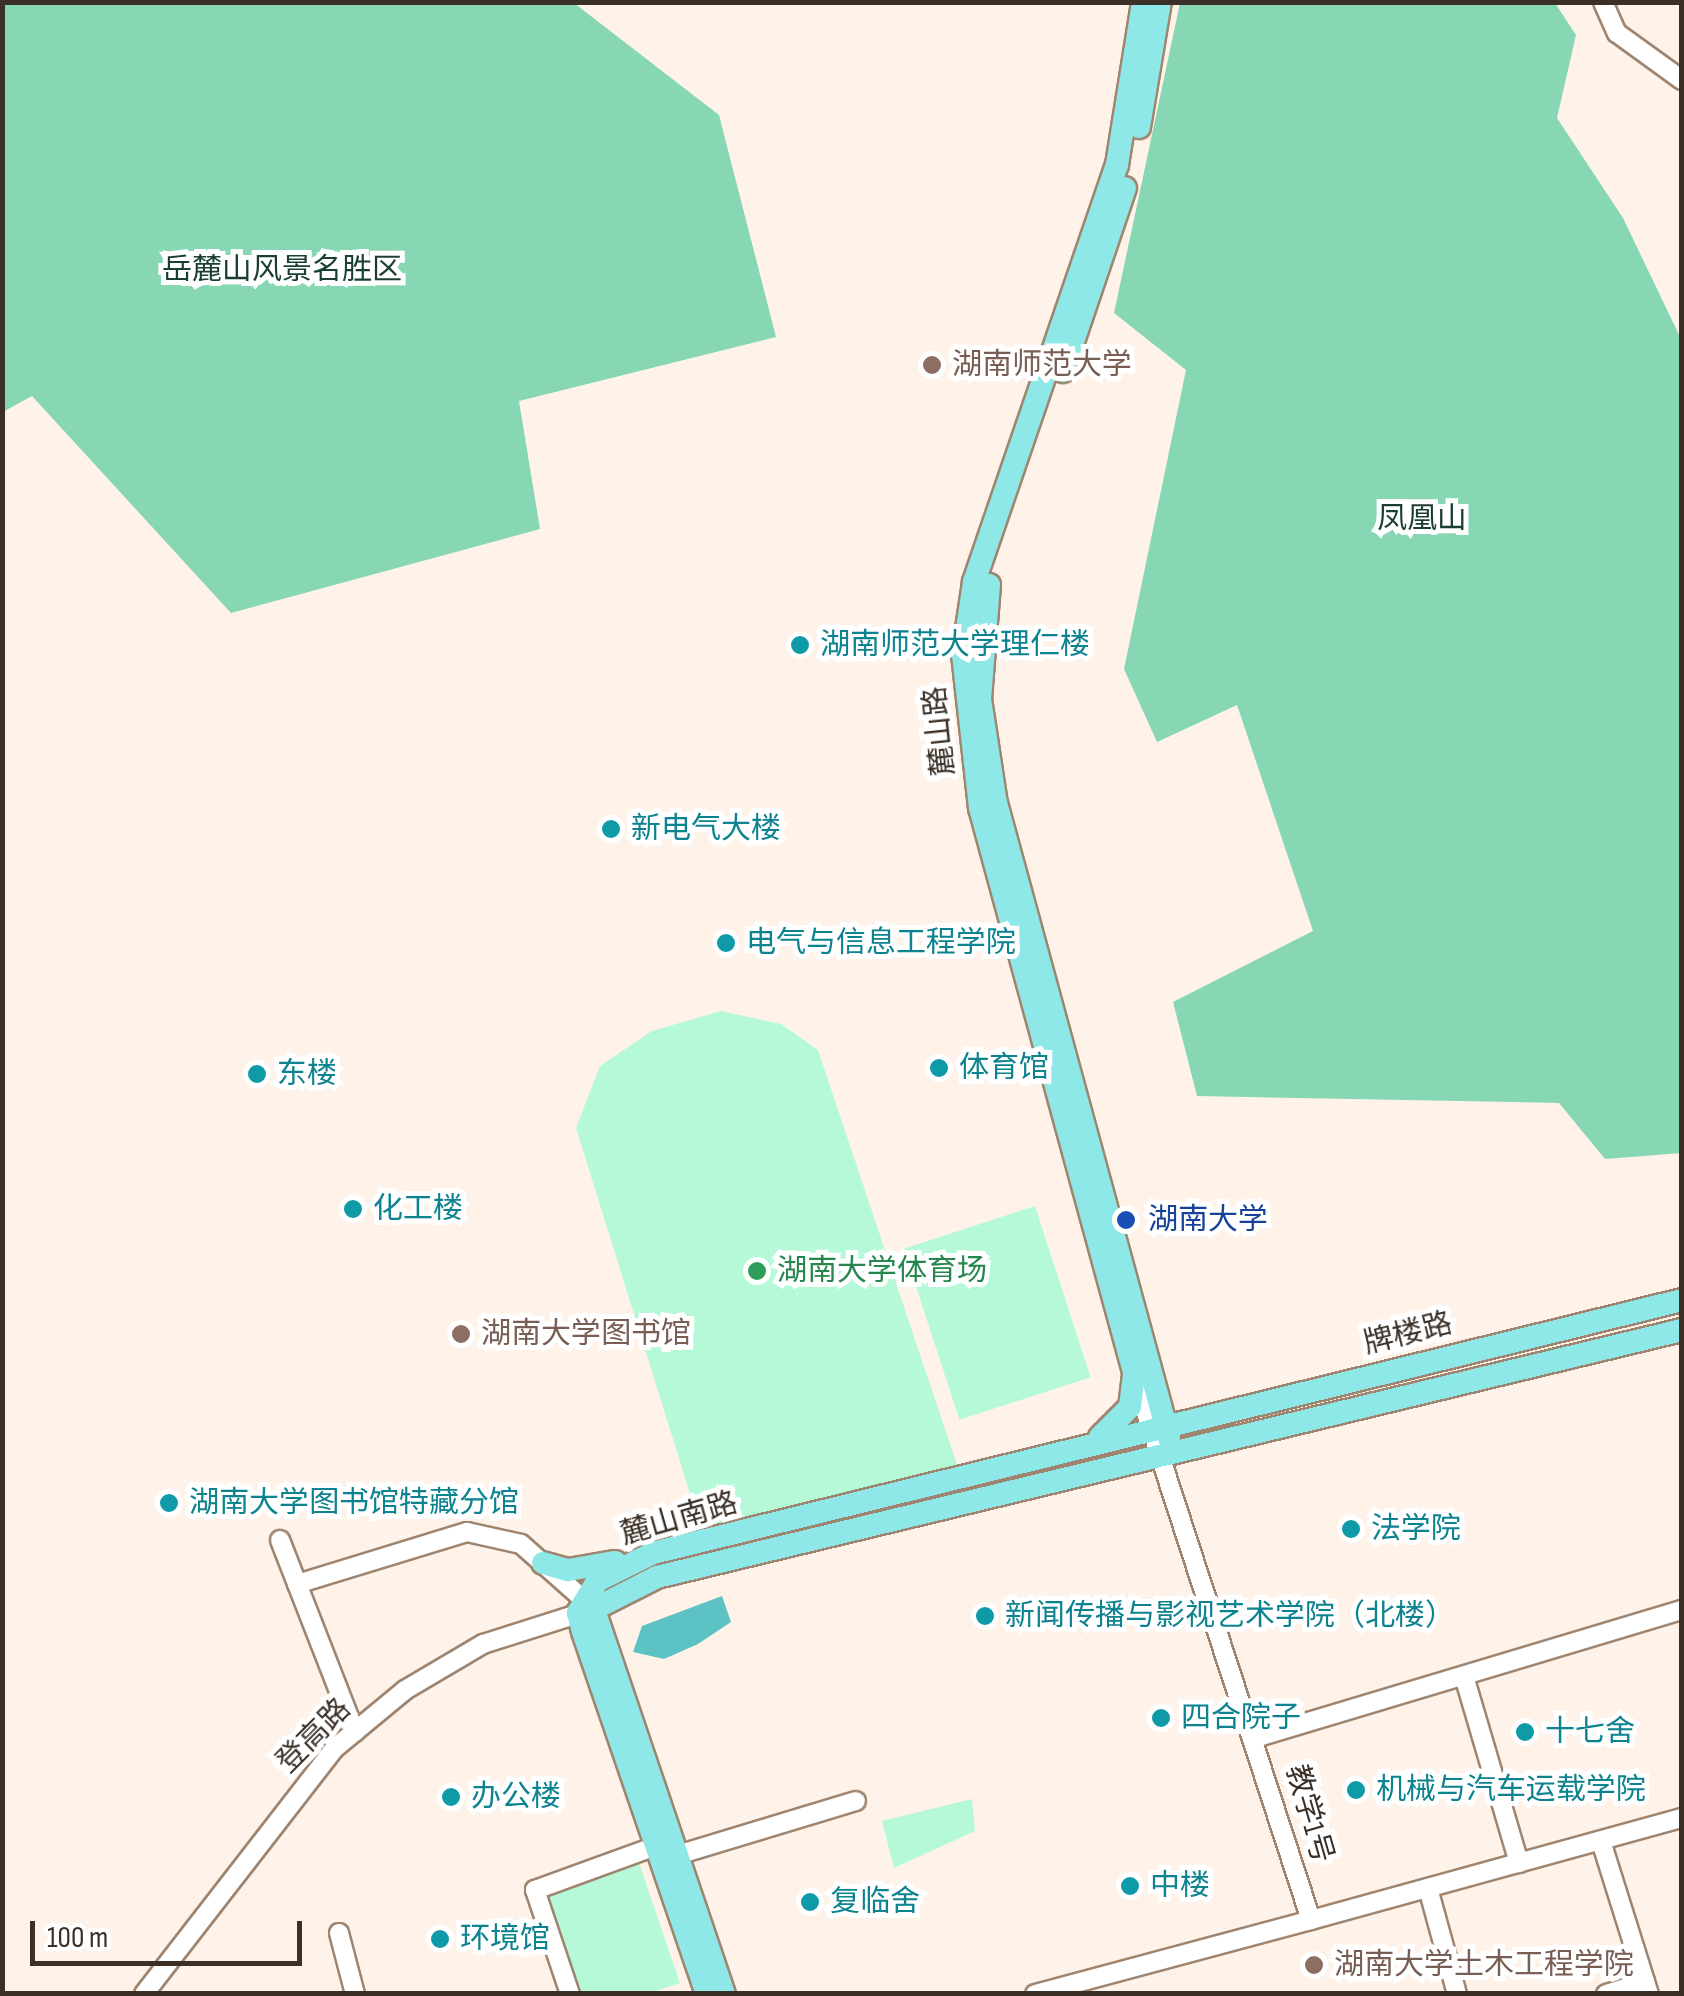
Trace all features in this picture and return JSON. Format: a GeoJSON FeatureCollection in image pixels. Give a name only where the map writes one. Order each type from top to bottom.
{"type":"FeatureCollection","features":[{"type":"Feature","properties":{"kind":"main road","name":"麓山路"},"geometry":{"type":"LineString","coordinates":[[1156,3],[1129,175],[991,578],[979,670],[996,803],[1164,1453]]}},
{"type":"Feature","properties":{"kind":"main road","name":"牌楼路"},"geometry":{"type":"LineString","coordinates":[[1157,1426],[1682,1300]]}},
{"type":"Feature","properties":{"kind":"main road","name":"牌楼路"},"geometry":{"type":"LineString","coordinates":[[1164,1453],[1682,1330]]}},
{"type":"Feature","properties":{"kind":"main road"},"geometry":{"type":"LineString","coordinates":[[1094,1442],[1130,1407],[1142,1370],[1173,1401],[1215,1412]]}},
{"type":"Feature","properties":{"kind":"main road","name":"麓山南路"},"geometry":{"type":"LineString","coordinates":[[585,1607],[614,1569],[653,1553],[1157,1426]]}},
{"type":"Feature","properties":{"kind":"main road","name":"麓山南路"},"geometry":{"type":"LineString","coordinates":[[585,1607],[656,1577],[1164,1453]]}},
{"type":"Feature","properties":{"kind":"main road"},"geometry":{"type":"LineString","coordinates":[[543,1564],[580,1570],[653,1553]]}},
{"type":"Feature","properties":{"kind":"main road"},"geometry":{"type":"LineString","coordinates":[[585,1607],[666,1847],[724,1994]]}},
{"type":"Feature","properties":{"kind":"main road"},"geometry":{"type":"LineString","coordinates":[[666,1847],[707,1994]]}},
{"type":"Feature","properties":{"kind":"street"},"geometry":{"type":"LineString","coordinates":[[1602,2],[1617,33],[1682,80]]}},
{"type":"Feature","properties":{"kind":"street","name":"教学1号"},"geometry":{"type":"LineString","coordinates":[[1164,1453],[1258,1737],[1311,1920]]}},
{"type":"Feature","properties":{"kind":"street"},"geometry":{"type":"LineString","coordinates":[[297,1584],[467,1532],[521,1544],[585,1607]]}},
{"type":"Feature","properties":{"kind":"street"},"geometry":{"type":"LineString","coordinates":[[280,1540],[354,1732]]}},
{"type":"Feature","properties":{"kind":"street","name":"登高路"},"geometry":{"type":"LineString","coordinates":[[144,1994],[269,1823],[354,1732],[483,1644],[585,1607]]}},
{"type":"Feature","properties":{"kind":"street"},"geometry":{"type":"LineString","coordinates":[[1258,1737],[1682,1610]]}},
{"type":"Feature","properties":{"kind":"street"},"geometry":{"type":"LineString","coordinates":[[1464,1676],[1519,1863]]}},
{"type":"Feature","properties":{"kind":"street"},"geometry":{"type":"LineString","coordinates":[[570,1994],[535,1890],[666,1847],[856,1801]]}},
{"type":"Feature","properties":{"kind":"street"},"geometry":{"type":"LineString","coordinates":[[1036,1994],[1100,1984],[1311,1920],[1682,1818]]}},
{"type":"Feature","properties":{"kind":"street"},"geometry":{"type":"LineString","coordinates":[[1601,1840],[1647,1988],[1606,1994]]}},
{"type":"Feature","properties":{"kind":"street"},"geometry":{"type":"LineString","coordinates":[[1428,1888],[1457,1994]]}},
{"type":"Feature","properties":{"kind":"street"},"geometry":{"type":"LineString","coordinates":[[339,1933],[356,1994]]}},
{"type":"Feature","properties":{"kind":"green space","name":"岳麓山风景名胜区"},"geometry":{"type":"Polygon","coordinates":[[[2,3],[574,3],[719,115],[776,337],[519,401],[540,529],[231,613],[32,396],[3,412],[2,3]]]}},
{"type":"Feature","properties":{"kind":"green space","name":"凤凰山"},"geometry":{"type":"Polygon","coordinates":[[[1180,3],[1555,3],[1576,35],[1557,118],[1623,218],[1681,339],[1681,1153],[1605,1159],[1559,1103],[1197,1096],[1173,1002],[1313,931],[1237,705],[1157,742],[1124,669],[1186,370],[1114,313],[1180,3]]]}},
{"type":"Feature","properties":{"kind":"green space","name":"湖南大学体育场"},"geometry":{"type":"Polygon","coordinates":[[[721,1011],[781,1024],[818,1050],[958,1468],[702,1532],[576,1128],[600,1066],[652,1031],[721,1011]]]}},
{"type":"Feature","properties":{"kind":"green space"},"geometry":{"type":"Polygon","coordinates":[[[1035,1206],[1091,1377],[959,1420],[904,1249],[1035,1206]]]}},
{"type":"Feature","properties":{"kind":"green space"},"geometry":{"type":"Polygon","coordinates":[[[972,1799],[975,1831],[894,1868],[882,1821],[972,1799]]]}},
{"type":"Feature","properties":{"kind":"green space"},"geometry":{"type":"Polygon","coordinates":[[[637,1857],[680,1983],[650,1993],[575,1993],[540,1889],[637,1857]]]}},
{"type":"Feature","properties":{"kind":"water"},"geometry":{"type":"Polygon","coordinates":[[[722,1596],[731,1622],[698,1644],[664,1659],[633,1652],[642,1626],[722,1596]]]}},
{"type":"Feature","properties":{"kind":"place","name":"湖南师范大学"},"geometry":{"type":"Point","coordinates":[932,365]}},
{"type":"Feature","properties":{"kind":"place","name":"湖南师范大学理仁楼"},"geometry":{"type":"Point","coordinates":[800,645]}},
{"type":"Feature","properties":{"kind":"place","name":"新电气大楼"},"geometry":{"type":"Point","coordinates":[611,829]}},
{"type":"Feature","properties":{"kind":"place","name":"电气与信息工程学院"},"geometry":{"type":"Point","coordinates":[726,943]}},
{"type":"Feature","properties":{"kind":"place","name":"体育馆"},"geometry":{"type":"Point","coordinates":[939,1068]}},
{"type":"Feature","properties":{"kind":"place","name":"东楼"},"geometry":{"type":"Point","coordinates":[257,1074]}},
{"type":"Feature","properties":{"kind":"place","name":"化工楼"},"geometry":{"type":"Point","coordinates":[353,1209]}},
{"type":"Feature","properties":{"kind":"place","name":"湖南大学"},"geometry":{"type":"Point","coordinates":[1126,1220]}},
{"type":"Feature","properties":{"kind":"place","name":"湖南大学体育场"},"geometry":{"type":"Point","coordinates":[757,1271]}},
{"type":"Feature","properties":{"kind":"place","name":"湖南大学图书馆"},"geometry":{"type":"Point","coordinates":[461,1334]}},
{"type":"Feature","properties":{"kind":"place","name":"湖南大学图书馆特藏分馆"},"geometry":{"type":"Point","coordinates":[169,1503]}},
{"type":"Feature","properties":{"kind":"place","name":"法学院"},"geometry":{"type":"Point","coordinates":[1351,1529]}},
{"type":"Feature","properties":{"kind":"place","name":"新闻传播与影视艺术学院（北楼）"},"geometry":{"type":"Point","coordinates":[985,1616]}},
{"type":"Feature","properties":{"kind":"place","name":"四合院子"},"geometry":{"type":"Point","coordinates":[1161,1718]}},
{"type":"Feature","properties":{"kind":"place","name":"十七舍"},"geometry":{"type":"Point","coordinates":[1525,1732]}},
{"type":"Feature","properties":{"kind":"place","name":"机械与汽车运载学院"},"geometry":{"type":"Point","coordinates":[1356,1790]}},
{"type":"Feature","properties":{"kind":"place","name":"办公楼"},"geometry":{"type":"Point","coordinates":[451,1797]}},
{"type":"Feature","properties":{"kind":"place","name":"中楼"},"geometry":{"type":"Point","coordinates":[1130,1886]}},
{"type":"Feature","properties":{"kind":"place","name":"复临舍"},"geometry":{"type":"Point","coordinates":[810,1902]}},
{"type":"Feature","properties":{"kind":"place","name":"环境馆"},"geometry":{"type":"Point","coordinates":[440,1939]}},
{"type":"Feature","properties":{"kind":"place","name":"湖南大学土木工程学院"},"geometry":{"type":"Point","coordinates":[1314,1965]}}]}
